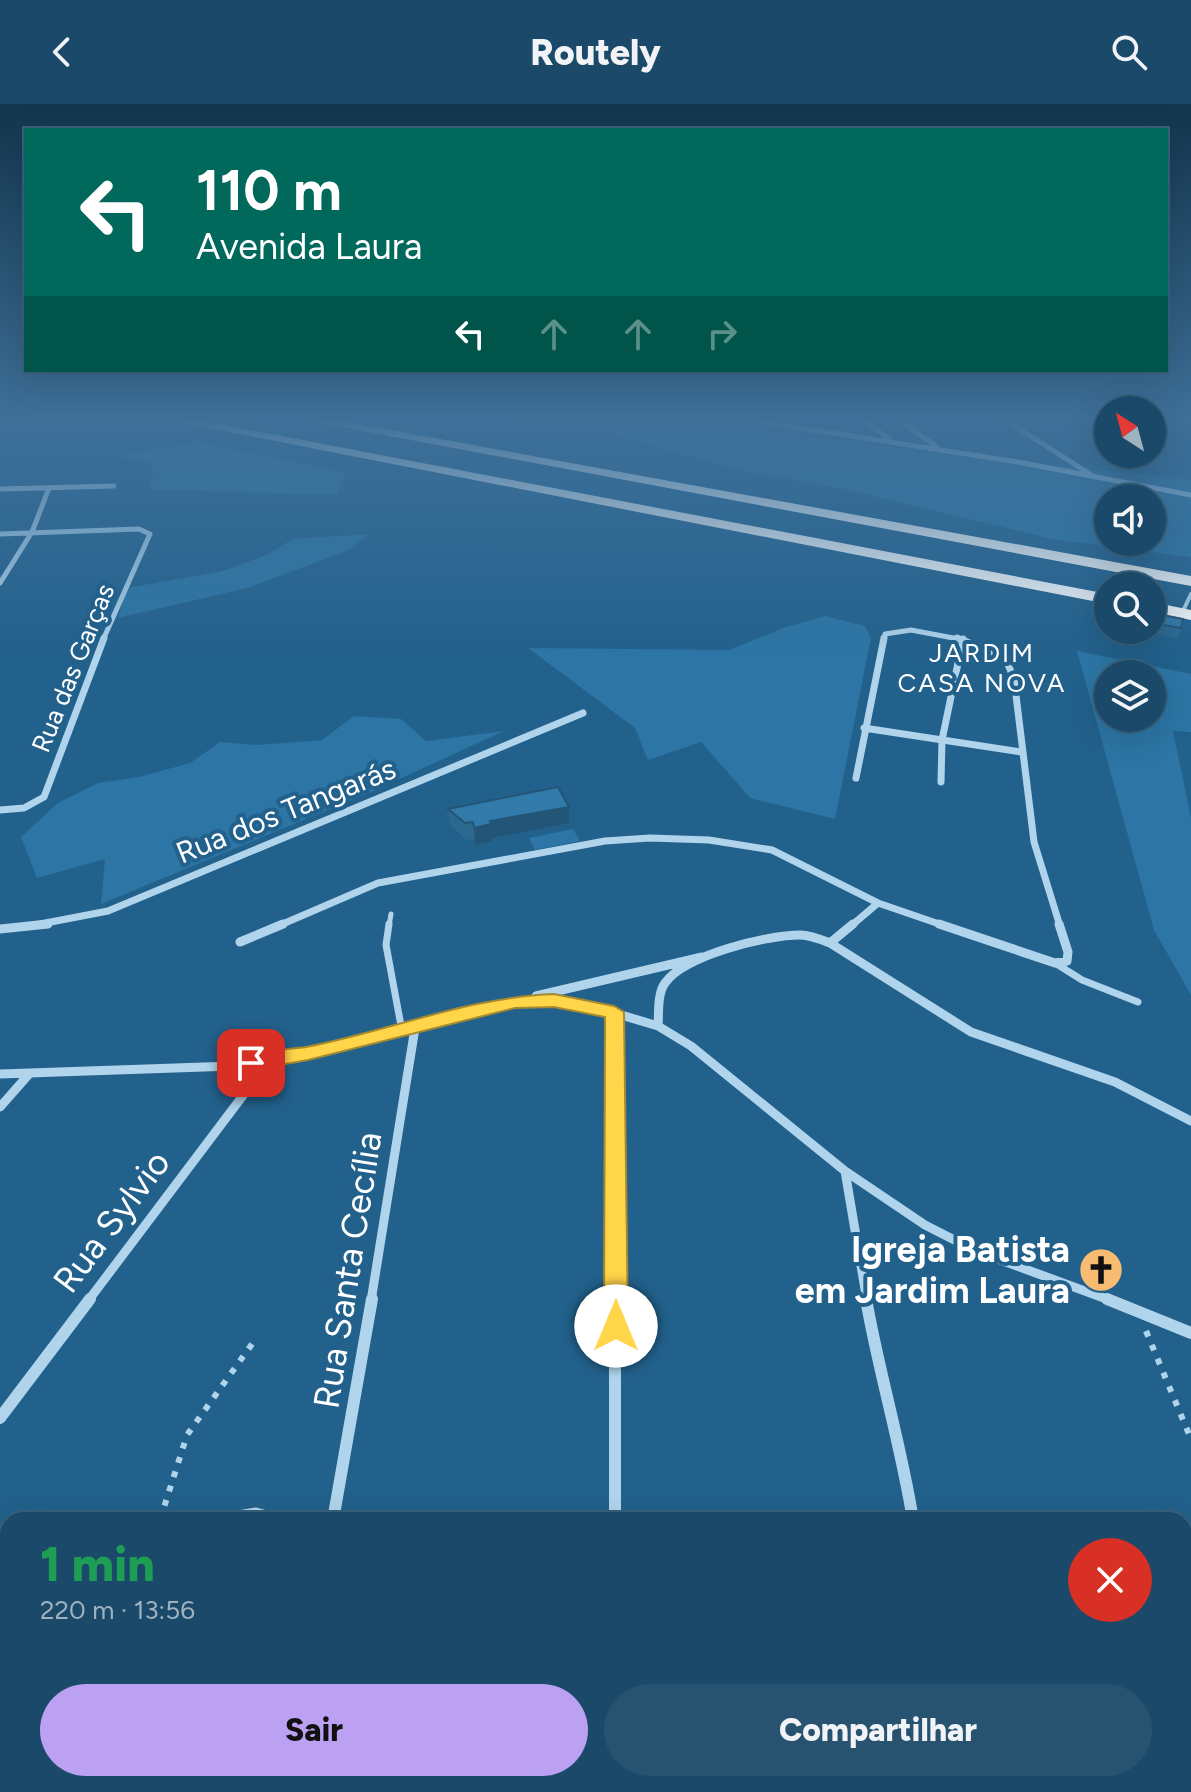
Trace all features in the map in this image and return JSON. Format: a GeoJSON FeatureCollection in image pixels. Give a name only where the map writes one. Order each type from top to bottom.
{"type":"FeatureCollection","features":[{"type":"Feature","properties":{"kind":"highway"},"geometry":{"type":"LineString","coordinates":[[591,500],[1094,596]]}},
{"type":"Feature","properties":{"kind":"highway"},"geometry":{"type":"LineString","coordinates":[[747,500],[1191,581]]}},
{"type":"Feature","properties":{"kind":"highway"},"geometry":{"type":"LineString","coordinates":[[1166,610],[1186,614]]}},
{"type":"Feature","properties":{"kind":"street"},"geometry":{"type":"LineString","coordinates":[[0,583],[32,532],[44,500]]}},
{"type":"Feature","properties":{"kind":"street","name":"Rua das Garças"},"geometry":{"type":"LineString","coordinates":[[0,810],[24,808],[44,797],[96,655],[150,534],[139,529],[32,532]]}},
{"type":"Feature","properties":{"kind":"street"},"geometry":{"type":"LineString","coordinates":[[0,534],[32,532]]}},
{"type":"Feature","properties":{"kind":"street"},"geometry":{"type":"LineString","coordinates":[[240,942],[378,883],[605,841],[650,838],[709,840],[772,850],[878,903],[1055,963],[1067,961],[1068,952],[1034,842],[1010,663],[996,652],[963,639],[897,630],[885,634],[856,778]]}},
{"type":"Feature","properties":{"kind":"street"},"geometry":{"type":"LineString","coordinates":[[941,782],[942,740],[963,639]]}},
{"type":"Feature","properties":{"kind":"street","name":"Rua dos Tangarás"},"geometry":{"type":"LineString","coordinates":[[0,929],[62,922],[108,911],[583,713]]}},
{"type":"Feature","properties":{"kind":"street"},"geometry":{"type":"LineString","coordinates":[[864,728],[1021,752]]}},
{"type":"Feature","properties":{"kind":"street"},"geometry":{"type":"LineString","coordinates":[[830,943],[878,903]]}},
{"type":"Feature","properties":{"kind":"street"},"geometry":{"type":"LineString","coordinates":[[0,1074],[233,1066],[269,1060],[415,1028],[782,937],[813,937],[830,943],[971,1032],[1115,1082],[1191,1121]]}},
{"type":"Feature","properties":{"kind":"street"},"geometry":{"type":"LineString","coordinates":[[658,1026],[665,983],[673,974],[719,953]]}},
{"type":"Feature","properties":{"kind":"street"},"geometry":{"type":"LineString","coordinates":[[515,1002],[554,1000],[614,1012],[658,1026],[727,1073],[845,1171],[925,1225],[976,1251],[1138,1310],[1191,1333]]}},
{"type":"Feature","properties":{"kind":"street"},"geometry":{"type":"LineString","coordinates":[[614,1012],[615,1512]]}},
{"type":"Feature","properties":{"kind":"street","name":"Rua Santa Cecília"},"geometry":{"type":"LineString","coordinates":[[334,1512],[397,1153],[415,1028]]}},
{"type":"Feature","properties":{"kind":"street","name":"Rua Sylvio"},"geometry":{"type":"LineString","coordinates":[[0,1418],[269,1060]]}},
{"type":"Feature","properties":{"kind":"street"},"geometry":{"type":"LineString","coordinates":[[0,1107],[30,1073]]}},
{"type":"Feature","properties":{"kind":"street"},"geometry":{"type":"LineString","coordinates":[[845,1171],[876,1357],[902,1451],[912,1512]]}},
{"type":"Feature","properties":{"kind":"lane"},"geometry":{"type":"LineString","coordinates":[[1186,614],[1191,594]]}},
{"type":"Feature","properties":{"kind":"lane"},"geometry":{"type":"LineString","coordinates":[[391,914],[386,945],[402,1031]]}},
{"type":"Feature","properties":{"kind":"lane"},"geometry":{"type":"LineString","coordinates":[[1055,963],[1082,980],[1138,1002]]}},
{"type":"Feature","properties":{"kind":"path"},"geometry":{"type":"LineString","coordinates":[[1138,1310],[1191,1439]]}},
{"type":"Feature","properties":{"kind":"path"},"geometry":{"type":"LineString","coordinates":[[163,1512],[187,1435],[252,1344]]}},
{"type":"Feature","properties":{"kind":"shaded area"},"geometry":{"type":"Polygon","coordinates":[[[889,500],[1094,500],[1094,545],[1057,540],[889,500]]]}},
{"type":"Feature","properties":{"kind":"shaded area"},"geometry":{"type":"Polygon","coordinates":[[[1166,500],[1191,500],[1191,557],[1166,554],[1166,500]]]}},
{"type":"Feature","properties":{"kind":"shaded area"},"geometry":{"type":"Polygon","coordinates":[[[369,534],[349,550],[247,588],[118,618],[127,588],[223,571],[266,555],[293,539],[369,534]]]}},
{"type":"Feature","properties":{"kind":"shaded area"},"geometry":{"type":"Polygon","coordinates":[[[825,616],[865,626],[871,638],[835,819],[750,798],[701,742],[648,760],[635,728],[528,648],[729,650],[786,627],[825,616]]]}},
{"type":"Feature","properties":{"kind":"shaded area"},"geometry":{"type":"Polygon","coordinates":[[[1077,651],[1122,660],[1094,660],[1094,713],[1077,651]]]}},
{"type":"Feature","properties":{"kind":"shaded area"},"geometry":{"type":"Polygon","coordinates":[[[1166,669],[1191,674],[1191,732],[1173,731],[1191,818],[1191,995],[1154,930],[1099,732],[1166,732],[1166,669]]]}},
{"type":"Feature","properties":{"kind":"shaded area"},"geometry":{"type":"Polygon","coordinates":[[[354,716],[401,719],[426,741],[504,731],[371,792],[101,904],[105,859],[37,878],[21,837],[58,803],[98,783],[139,777],[190,763],[220,742],[257,745],[322,740],[354,716]]]}},
{"type":"Feature","properties":{"kind":"shaded area"},"geometry":{"type":"Polygon","coordinates":[[[573,829],[580,841],[535,850],[529,838],[573,829]]]}},
{"type":"Feature","properties":{"kind":"building"},"geometry":{"type":"Polygon","coordinates":[[[1166,616],[1183,619],[1181,628],[1166,625],[1166,616]]]}},
{"type":"Feature","properties":{"kind":"building"},"geometry":{"type":"Polygon","coordinates":[[[558,787],[569,807],[490,821],[491,824],[474,828],[473,822],[465,823],[448,809],[558,787]]]}},
{"type":"Feature","properties":{"kind":"place","name":"Igreja Batista em Jardim Laura"},"geometry":{"type":"Point","coordinates":[1101,1270]}},
{"type":"Feature","properties":{"kind":"district","name":"JARDIM CASA NOVA"},"geometry":{"type":"Point","coordinates":[982,668]}},
{"type":"Feature","properties":{"kind":"route"},"geometry":{"type":"LineString","coordinates":[[251,1063],[308,1053],[515,1002],[574,1002],[614,1012],[616,1326]]}}]}
